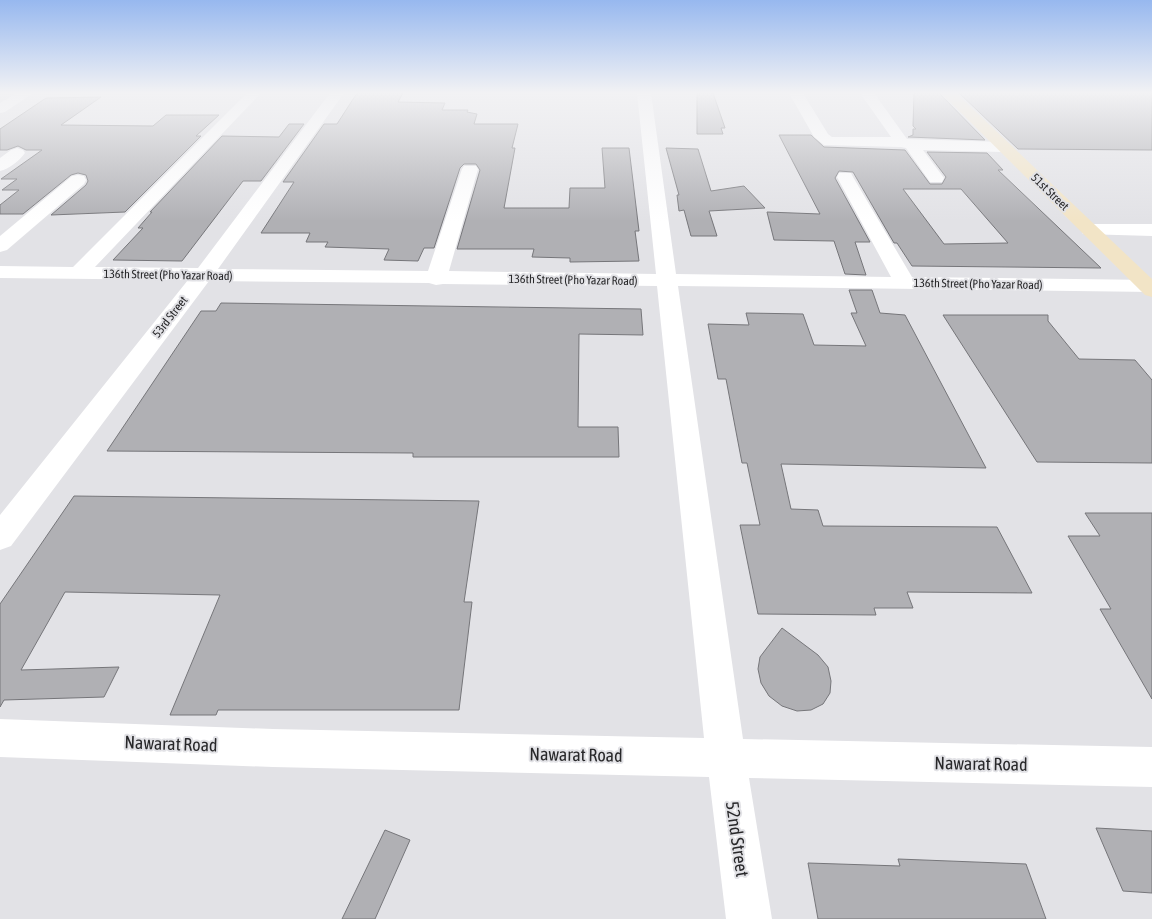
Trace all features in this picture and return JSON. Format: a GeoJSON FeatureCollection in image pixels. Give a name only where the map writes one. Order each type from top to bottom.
{"type":"FeatureCollection","features":[{"type":"Feature","properties":{"kind":"street"},"geometry":{"type":"LineString","coordinates":[[77,274],[212,136]]}},
{"type":"Feature","properties":{"kind":"street","name":"53rd Street"},"geometry":{"type":"LineString","coordinates":[[0,537],[202,275],[305,136]]}},
{"type":"Feature","properties":{"kind":"street","name":"52nd Street"},"geometry":{"type":"LineString","coordinates":[[649,136],[726,758],[749,919]]}},
{"type":"Feature","properties":{"kind":"street"},"geometry":{"type":"LineString","coordinates":[[821,136],[830,142],[1003,147]]}},
{"type":"Feature","properties":{"kind":"street"},"geometry":{"type":"LineString","coordinates":[[900,136],[936,178]]}},
{"type":"Feature","properties":{"kind":"street","name":"51st Street"},"geometry":{"type":"LineString","coordinates":[[992,136],[1150,288]]}},
{"type":"Feature","properties":{"kind":"street"},"geometry":{"type":"LineString","coordinates":[[0,166],[17,153]]}},
{"type":"Feature","properties":{"kind":"street"},"geometry":{"type":"LineString","coordinates":[[436,279],[470,169]]}},
{"type":"Feature","properties":{"kind":"street"},"geometry":{"type":"LineString","coordinates":[[845,177],[905,283]]}},
{"type":"Feature","properties":{"kind":"street"},"geometry":{"type":"LineString","coordinates":[[0,246],[78,180]]}},
{"type":"Feature","properties":{"kind":"street"},"geometry":{"type":"LineString","coordinates":[[1090,230],[1152,230]]}},
{"type":"Feature","properties":{"kind":"street","name":"136th Street (Pho Yazar Road)"},"geometry":{"type":"LineString","coordinates":[[0,272],[666,282],[905,283],[1150,288]]}},
{"type":"Feature","properties":{"kind":"street","name":"Nawarat Road"},"geometry":{"type":"LineString","coordinates":[[0,738],[273,748],[1152,767]]}},
{"type":"Feature","properties":{"kind":"building"},"geometry":{"type":"Polygon","coordinates":[[[0,136],[201,136],[125,212],[51,215],[86,185],[88,181],[86,175],[78,173],[71,175],[23,214],[0,214],[0,205],[19,190],[2,190],[17,179],[1,179],[42,150],[26,150],[18,146],[7,150],[0,150],[0,136]]]}},
{"type":"Feature","properties":{"kind":"building"},"geometry":{"type":"Polygon","coordinates":[[[222,136],[295,136],[261,181],[243,181],[182,261],[113,260],[143,228],[138,228],[152,212],[150,212],[222,136]]]}},
{"type":"Feature","properties":{"kind":"building"},"geometry":{"type":"Polygon","coordinates":[[[316,136],[515,136],[512,148],[515,148],[504,208],[569,208],[570,188],[605,188],[602,148],[629,148],[639,231],[635,231],[639,261],[570,262],[570,258],[532,257],[534,249],[457,249],[480,170],[476,164],[464,164],[460,168],[434,248],[424,248],[418,261],[384,260],[389,249],[325,247],[328,242],[306,242],[310,233],[261,233],[294,182],[283,182],[316,136]]]}},
{"type":"Feature","properties":{"kind":"building"},"geometry":{"type":"Polygon","coordinates":[[[779,136],[812,136],[824,147],[905,150],[930,184],[942,184],[946,177],[927,152],[987,153],[1003,170],[998,170],[1101,268],[912,266],[897,243],[894,243],[853,172],[839,171],[835,178],[870,242],[855,242],[866,275],[845,274],[834,241],[774,240],[767,212],[820,214],[779,136]],[[903,189],[944,244],[1008,243],[961,189],[903,189]]]}},
{"type":"Feature","properties":{"kind":"building"},"geometry":{"type":"Polygon","coordinates":[[[981,136],[985,140],[908,137],[981,136]]]}},
{"type":"Feature","properties":{"kind":"building"},"geometry":{"type":"Polygon","coordinates":[[[1004,136],[1152,136],[1152,150],[1018,149],[1004,136]]]}},
{"type":"Feature","properties":{"kind":"building"},"geometry":{"type":"Polygon","coordinates":[[[666,148],[698,149],[711,191],[744,186],[765,208],[709,211],[717,236],[691,236],[684,210],[679,211],[677,195],[679,195],[666,148]]]}},
{"type":"Feature","properties":{"kind":"building"},"geometry":{"type":"Polygon","coordinates":[[[849,290],[872,290],[880,313],[905,315],[986,468],[781,464],[791,509],[818,510],[823,526],[997,527],[1032,593],[907,592],[913,608],[874,608],[876,615],[758,614],[740,525],[760,525],[747,463],[742,463],[726,379],[718,379],[708,324],[749,325],[746,313],[803,314],[814,345],[866,346],[851,313],[857,313],[849,290]]]}},
{"type":"Feature","properties":{"kind":"building"},"geometry":{"type":"Polygon","coordinates":[[[221,303],[641,309],[643,335],[579,334],[578,427],[618,427],[619,457],[413,457],[413,453],[107,451],[201,311],[216,311],[221,303]]]}},
{"type":"Feature","properties":{"kind":"building"},"geometry":{"type":"Polygon","coordinates":[[[943,315],[1048,315],[1048,321],[1079,359],[1135,360],[1152,380],[1152,463],[1037,462],[943,315]]]}},
{"type":"Feature","properties":{"kind":"building"},"geometry":{"type":"Polygon","coordinates":[[[74,496],[479,501],[464,602],[472,602],[459,710],[218,710],[216,715],[170,715],[220,595],[65,592],[21,670],[119,667],[104,697],[4,700],[0,707],[0,604],[74,496]]]}},
{"type":"Feature","properties":{"kind":"building"},"geometry":{"type":"Polygon","coordinates":[[[1085,513],[1152,513],[1152,699],[1100,609],[1111,609],[1068,536],[1100,536],[1085,513]]]}},
{"type":"Feature","properties":{"kind":"building"},"geometry":{"type":"Polygon","coordinates":[[[782,628],[818,655],[828,667],[831,681],[830,693],[823,704],[811,710],[797,711],[782,706],[769,696],[761,683],[758,669],[760,657],[782,628]]]}},
{"type":"Feature","properties":{"kind":"building"},"geometry":{"type":"Polygon","coordinates":[[[1096,828],[1152,831],[1152,893],[1123,891],[1096,828]]]}},
{"type":"Feature","properties":{"kind":"building"},"geometry":{"type":"Polygon","coordinates":[[[385,830],[410,840],[375,919],[342,919],[385,830]]]}},
{"type":"Feature","properties":{"kind":"building"},"geometry":{"type":"Polygon","coordinates":[[[898,859],[1026,864],[1046,919],[818,919],[808,863],[900,866],[898,859]]]}}]}
